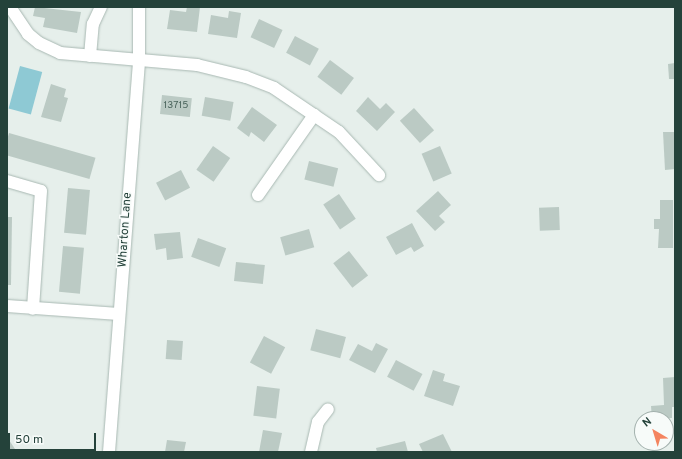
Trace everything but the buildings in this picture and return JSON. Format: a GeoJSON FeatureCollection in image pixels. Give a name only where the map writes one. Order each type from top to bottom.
{"type":"FeatureCollection","features":[{"type":"Feature","properties":{"kind":"street"},"geometry":{"type":"LineString","coordinates":[[10,7],[28,34],[39,44],[60,53],[197,65],[246,77],[274,88],[339,132],[379,175]]}},
{"type":"Feature","properties":{"kind":"street"},"geometry":{"type":"LineString","coordinates":[[90,56],[93,24],[102,7]]}},
{"type":"Feature","properties":{"kind":"street","name":"Wharton Lane"},"geometry":{"type":"LineString","coordinates":[[109,452],[139,59],[139,7]]}},
{"type":"Feature","properties":{"kind":"street"},"geometry":{"type":"LineString","coordinates":[[258,195],[314,115]]}},
{"type":"Feature","properties":{"kind":"street"},"geometry":{"type":"LineString","coordinates":[[7,181],[41,191],[33,308]]}},
{"type":"Feature","properties":{"kind":"street"},"geometry":{"type":"LineString","coordinates":[[7,306],[120,314]]}},
{"type":"Feature","properties":{"kind":"street"},"geometry":{"type":"LineString","coordinates":[[311,452],[318,422],[328,409]]}},
{"type":"Feature","properties":{"kind":"water"},"geometry":{"type":"Polygon","coordinates":[[[20,66],[42,72],[31,114],[9,109],[20,66]]]}}]}
